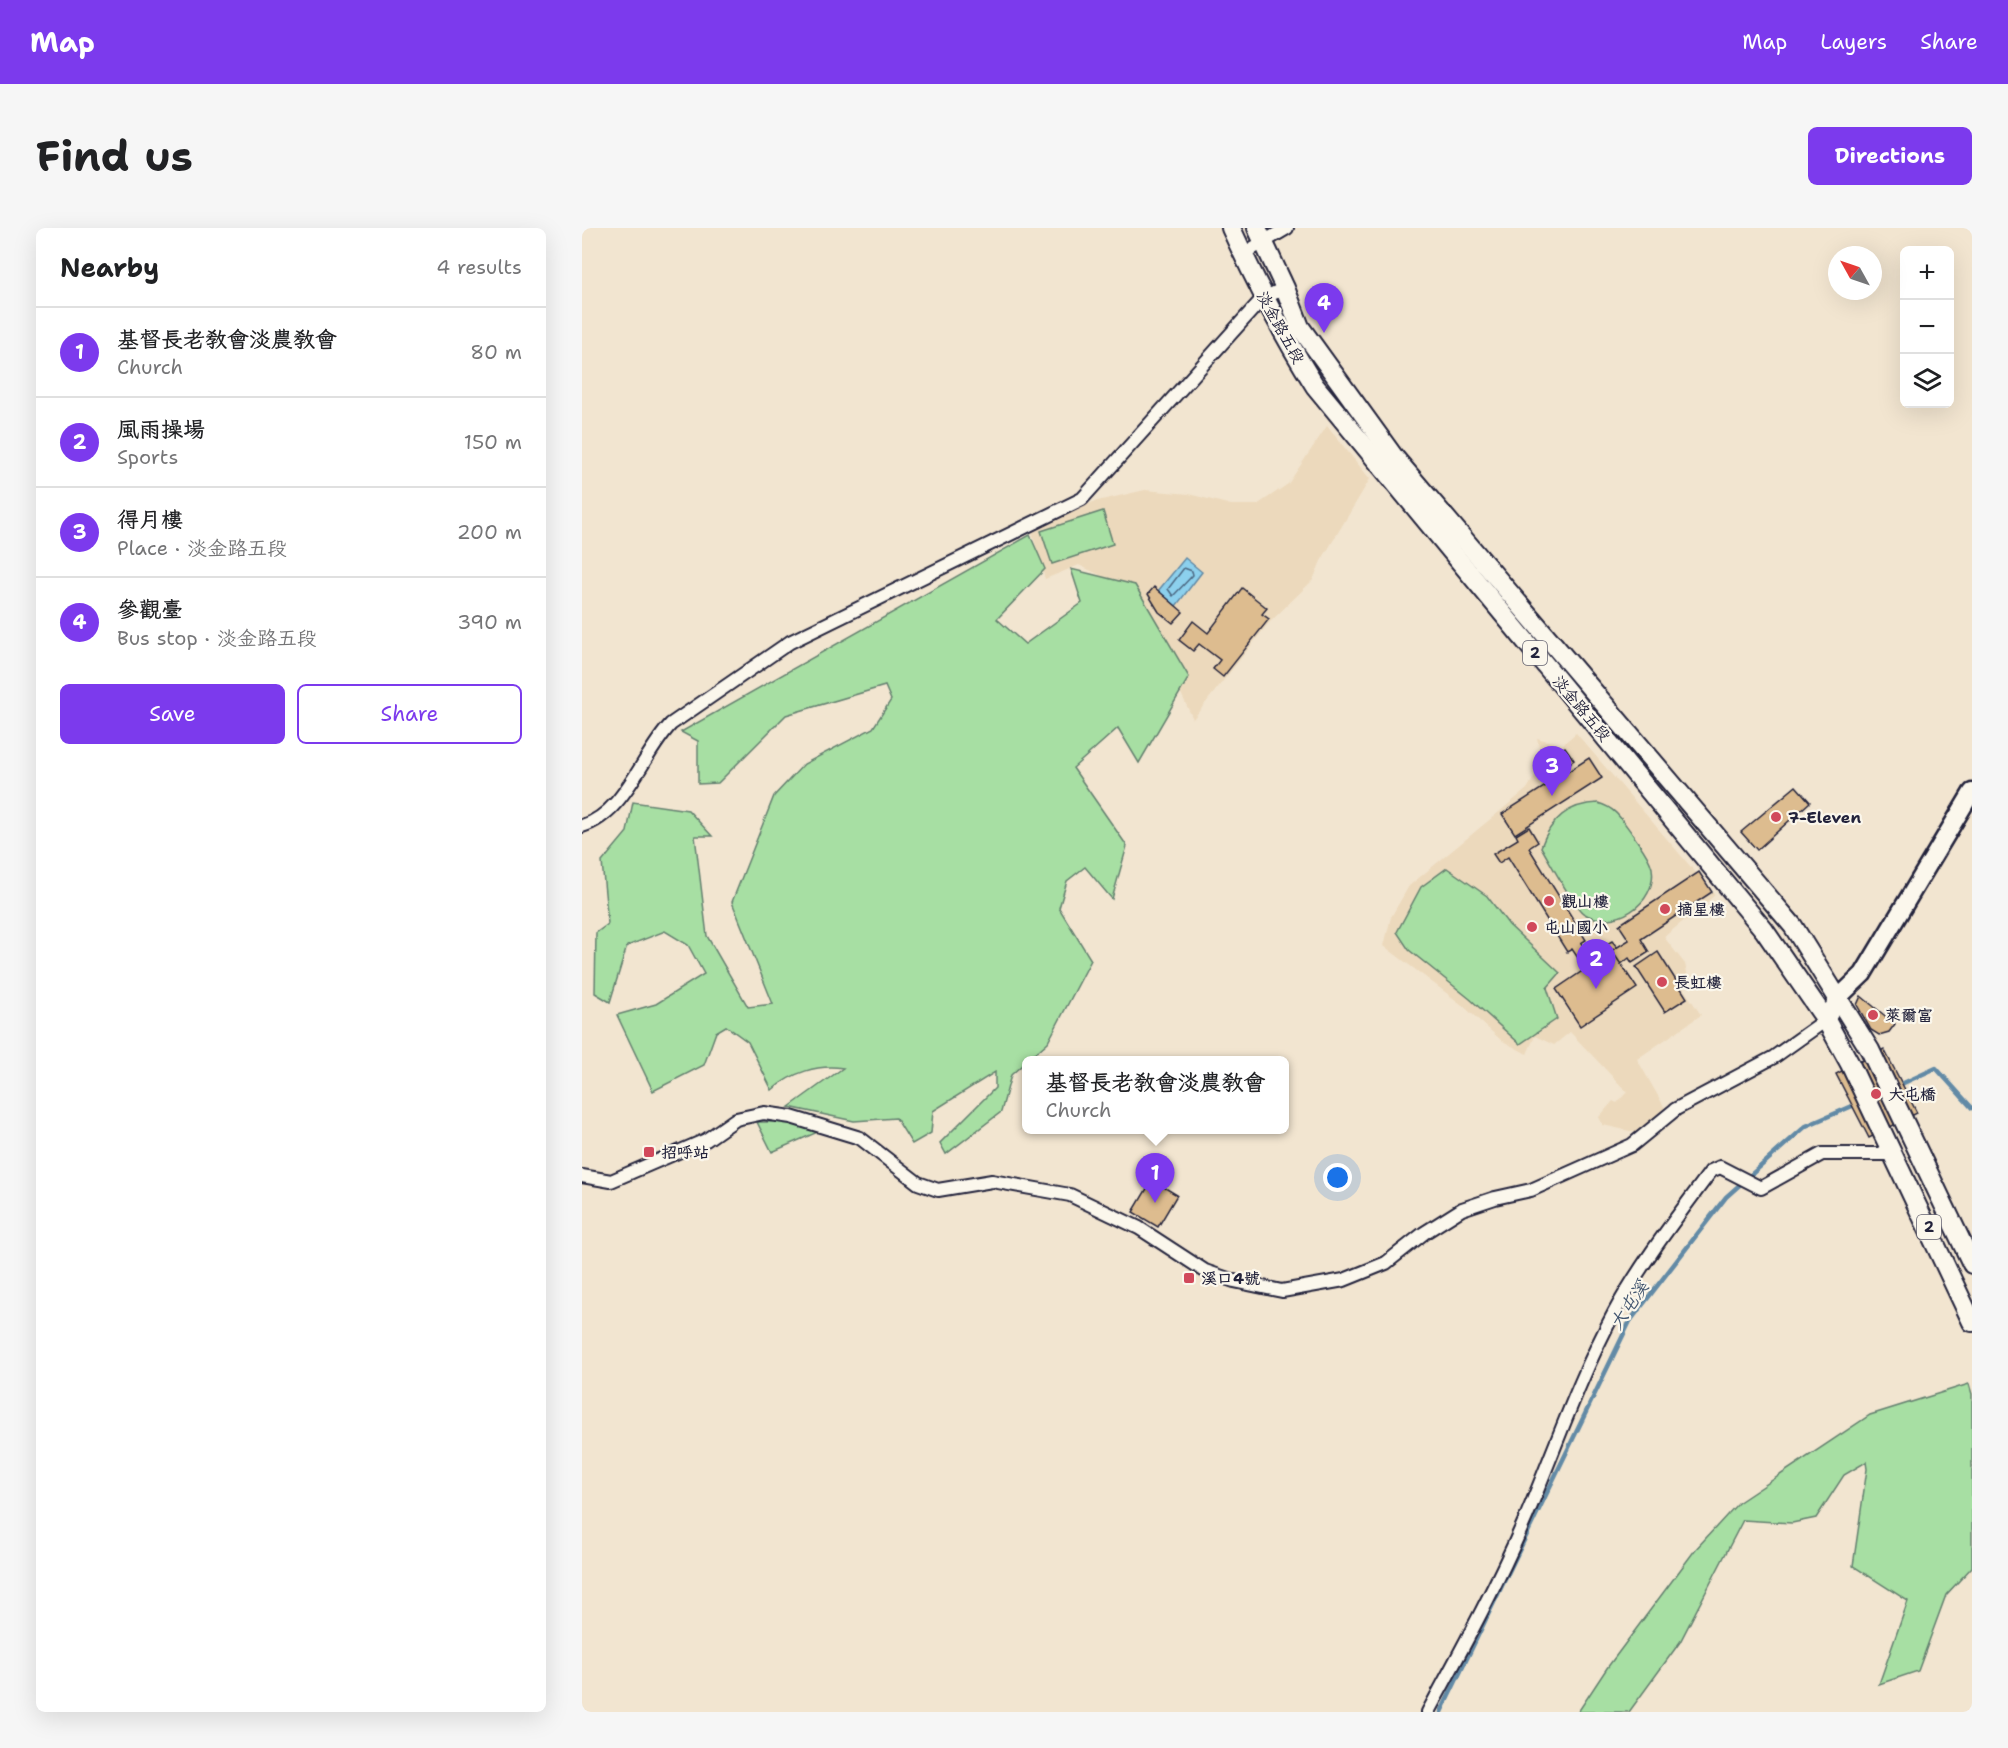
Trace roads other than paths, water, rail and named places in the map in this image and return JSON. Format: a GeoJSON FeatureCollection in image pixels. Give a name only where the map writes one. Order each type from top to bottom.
{"type":"FeatureCollection","features":[{"type":"Feature","properties":{"kind":"main road","name":"淡金路五段"},"geometry":{"type":"LineString","coordinates":[[1233,231],[1263,298],[1288,345],[1316,386],[1764,930],[1826,1020],[1894,1154]]}},
{"type":"Feature","properties":{"kind":"main road","name":"淡金路五段"},"geometry":{"type":"LineString","coordinates":[[1260,235],[1300,327],[1394,457],[1793,926],[1870,1050],[1972,1264]]}},
{"type":"Feature","properties":{"kind":"main road"},"geometry":{"type":"LineString","coordinates":[[1698,848],[1714,833]]}},
{"type":"Feature","properties":{"kind":"main road","name":"2"},"geometry":{"type":"LineString","coordinates":[[1894,1154],[1972,1322]]}},
{"type":"Feature","properties":{"kind":"street"},"geometry":{"type":"LineString","coordinates":[[1243,254],[1260,235],[1287,228]]}},
{"type":"Feature","properties":{"kind":"street"},"geometry":{"type":"LineString","coordinates":[[582,826],[594,823],[612,810],[657,738],[671,724],[790,642],[1082,500],[1263,298],[1285,288]]}},
{"type":"Feature","properties":{"kind":"street"},"geometry":{"type":"LineString","coordinates":[[582,1176],[611,1181],[706,1140],[736,1119],[764,1113],[791,1117],[860,1138],[918,1183],[938,1190],[992,1181],[1070,1195],[1139,1228],[1205,1271],[1234,1281],[1282,1291],[1344,1280],[1386,1263],[1424,1233],[1462,1209],[1495,1198],[1531,1190],[1632,1145],[1676,1109],[1774,1057],[1826,1020],[1839,997],[1863,974],[1972,792]]}},
{"type":"Feature","properties":{"kind":"street"},"geometry":{"type":"LineString","coordinates":[[1428,1712],[1482,1613],[1510,1552],[1582,1376],[1614,1312],[1652,1251],[1711,1171],[1720,1167],[1730,1170],[1761,1188],[1822,1154],[1894,1154]]}},
{"type":"Feature","properties":{"kind":"water"},"geometry":{"type":"Polygon","coordinates":[[[1185,558],[1202,572],[1176,606],[1158,591],[1185,558]]]}},
{"type":"Feature","properties":{"kind":"waterway","name":"大屯溪"},"geometry":{"type":"LineString","coordinates":[[1897,1086],[1936,1068],[1972,1108]]}},
{"type":"Feature","properties":{"kind":"waterway","name":"大屯溪"},"geometry":{"type":"LineString","coordinates":[[1441,1712],[1630,1321],[1726,1197],[1806,1126],[1857,1104]]}},
{"type":"Feature","properties":{"kind":"place","name":"參觀臺"},"geometry":{"type":"Point","coordinates":[1324,333]}},
{"type":"Feature","properties":{"kind":"place","name":"得月樓"},"geometry":{"type":"Point","coordinates":[1552,796]}},
{"type":"Feature","properties":{"kind":"place","name":"7-Eleven"},"geometry":{"type":"Point","coordinates":[1776,817]}},
{"type":"Feature","properties":{"kind":"place","name":"觀山樓"},"geometry":{"type":"Point","coordinates":[1549,901]}},
{"type":"Feature","properties":{"kind":"place","name":"摘星樓"},"geometry":{"type":"Point","coordinates":[1665,909]}},
{"type":"Feature","properties":{"kind":"place","name":"屯山國小"},"geometry":{"type":"Point","coordinates":[1532,927]}},
{"type":"Feature","properties":{"kind":"place","name":"長虹樓"},"geometry":{"type":"Point","coordinates":[1662,982]}},
{"type":"Feature","properties":{"kind":"place","name":"風雨操場"},"geometry":{"type":"Point","coordinates":[1596,989]}},
{"type":"Feature","properties":{"kind":"place","name":"萊爾富"},"geometry":{"type":"Point","coordinates":[1873,1015]}},
{"type":"Feature","properties":{"kind":"place","name":"大屯橋"},"geometry":{"type":"Point","coordinates":[1876,1094]}},
{"type":"Feature","properties":{"kind":"place","name":"招呼站"},"geometry":{"type":"Point","coordinates":[649,1152]}},
{"type":"Feature","properties":{"kind":"place","name":"基督長老教會淡農教會"},"geometry":{"type":"Point","coordinates":[1155,1203]}},
{"type":"Feature","properties":{"kind":"place","name":"溪口4號"},"geometry":{"type":"Point","coordinates":[1189,1278]}}]}
